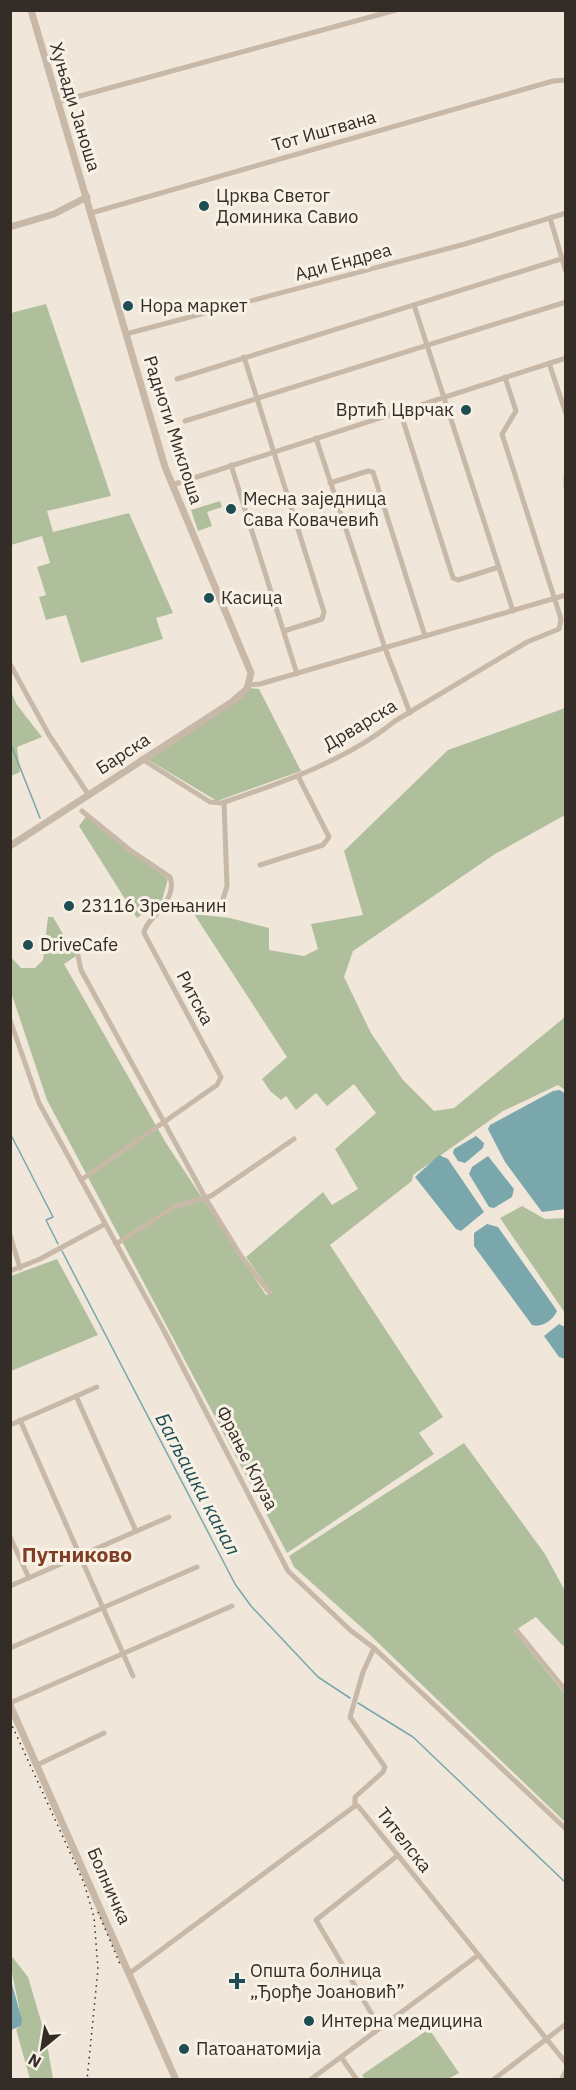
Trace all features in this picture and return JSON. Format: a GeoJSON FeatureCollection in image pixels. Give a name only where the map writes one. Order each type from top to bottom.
{"type":"FeatureCollection","features":[{"type":"Feature","properties":{"kind":"street","name":"Хуњади Јаноша"},"geometry":{"type":"LineString","coordinates":[[31,10],[91,213]]}},
{"type":"Feature","properties":{"kind":"street"},"geometry":{"type":"LineString","coordinates":[[58,102],[396,10]]}},
{"type":"Feature","properties":{"kind":"street","name":"Тот Иштвана"},"geometry":{"type":"LineString","coordinates":[[91,213],[553,81],[566,80]]}},
{"type":"Feature","properties":{"kind":"street"},"geometry":{"type":"LineString","coordinates":[[10,227],[50,216],[87,197]]}},
{"type":"Feature","properties":{"kind":"street","name":"Радноти Миклоша"},"geometry":{"type":"LineString","coordinates":[[91,213],[172,485],[249,665],[249,685]]}},
{"type":"Feature","properties":{"kind":"street","name":"Ади Ендреа"},"geometry":{"type":"LineString","coordinates":[[126,334],[378,268],[566,213]]}},
{"type":"Feature","properties":{"kind":"street"},"geometry":{"type":"LineString","coordinates":[[550,218],[566,272]]}},
{"type":"Feature","properties":{"kind":"street"},"geometry":{"type":"LineString","coordinates":[[177,379],[561,259]]}},
{"type":"Feature","properties":{"kind":"street"},"geometry":{"type":"LineString","coordinates":[[185,421],[566,302]]}},
{"type":"Feature","properties":{"kind":"street"},"geometry":{"type":"LineString","coordinates":[[414,305],[513,610]]}},
{"type":"Feature","properties":{"kind":"street"},"geometry":{"type":"LineString","coordinates":[[244,357],[324,612],[322,619],[284,631]]}},
{"type":"Feature","properties":{"kind":"street"},"geometry":{"type":"LineString","coordinates":[[172,485],[566,358]]}},
{"type":"Feature","properties":{"kind":"street"},"geometry":{"type":"LineString","coordinates":[[549,363],[566,414]]}},
{"type":"Feature","properties":{"kind":"street"},"geometry":{"type":"LineString","coordinates":[[506,377],[516,411],[502,434],[554,598]]}},
{"type":"Feature","properties":{"kind":"street"},"geometry":{"type":"LineString","coordinates":[[400,411],[453,578],[458,580],[500,567]]}},
{"type":"Feature","properties":{"kind":"street"},"geometry":{"type":"LineString","coordinates":[[315,438],[384,648],[410,713]]}},
{"type":"Feature","properties":{"kind":"street"},"geometry":{"type":"LineString","coordinates":[[231,465],[297,674]]}},
{"type":"Feature","properties":{"kind":"street"},"geometry":{"type":"LineString","coordinates":[[330,483],[373,472],[425,636]]}},
{"type":"Feature","properties":{"kind":"street"},"geometry":{"type":"LineString","coordinates":[[566,477],[566,487]]}},
{"type":"Feature","properties":{"kind":"street"},"geometry":{"type":"LineString","coordinates":[[249,685],[297,674],[566,595]]}},
{"type":"Feature","properties":{"kind":"street","name":"Дрварска"},"geometry":{"type":"LineString","coordinates":[[224,802],[298,776],[379,734],[527,642],[558,629],[561,619],[554,598]]}},
{"type":"Feature","properties":{"kind":"street"},"geometry":{"type":"LineString","coordinates":[[10,664],[50,735],[88,794]]}},
{"type":"Feature","properties":{"kind":"street","name":"Барска"},"geometry":{"type":"LineString","coordinates":[[10,846],[232,702],[249,685]]}},
{"type":"Feature","properties":{"kind":"street"},"geometry":{"type":"LineString","coordinates":[[142,759],[210,802],[224,802],[227,886],[223,899]]}},
{"type":"Feature","properties":{"kind":"street"},"geometry":{"type":"LineString","coordinates":[[260,865],[327,841],[327,833],[298,776]]}},
{"type":"Feature","properties":{"kind":"street","name":"Ритска"},"geometry":{"type":"LineString","coordinates":[[81,1180],[217,1085],[221,1077],[144,933],[147,924],[163,907],[172,881],[168,875],[130,850],[82,811]]}},
{"type":"Feature","properties":{"kind":"street"},"geometry":{"type":"LineString","coordinates":[[77,951],[81,970],[206,1199],[241,1256],[268,1292]]}},
{"type":"Feature","properties":{"kind":"street","name":"Фрање Клуза"},"geometry":{"type":"LineString","coordinates":[[10,1020],[39,1103],[288,1571],[350,1630],[374,1648],[566,1829]]}},
{"type":"Feature","properties":{"kind":"street"},"geometry":{"type":"LineString","coordinates":[[116,1244],[174,1207],[206,1199],[294,1139]]}},
{"type":"Feature","properties":{"kind":"street"},"geometry":{"type":"LineString","coordinates":[[10,1271],[105,1224]]}},
{"type":"Feature","properties":{"kind":"street"},"geometry":{"type":"LineString","coordinates":[[10,1235],[20,1268]]}},
{"type":"Feature","properties":{"kind":"street"},"geometry":{"type":"LineString","coordinates":[[10,1425],[97,1387]]}},
{"type":"Feature","properties":{"kind":"street"},"geometry":{"type":"LineString","coordinates":[[76,1396],[136,1531]]}},
{"type":"Feature","properties":{"kind":"street"},"geometry":{"type":"LineString","coordinates":[[20,1420],[133,1676]]}},
{"type":"Feature","properties":{"kind":"street"},"geometry":{"type":"LineString","coordinates":[[10,1586],[169,1516]]}},
{"type":"Feature","properties":{"kind":"street"},"geometry":{"type":"LineString","coordinates":[[10,1537],[28,1578]]}},
{"type":"Feature","properties":{"kind":"street"},"geometry":{"type":"LineString","coordinates":[[10,1648],[197,1567]]}},
{"type":"Feature","properties":{"kind":"street"},"geometry":{"type":"LineString","coordinates":[[10,1704],[232,1606]]}},
{"type":"Feature","properties":{"kind":"street"},"geometry":{"type":"LineString","coordinates":[[517,1631],[566,1691]]}},
{"type":"Feature","properties":{"kind":"street","name":"Тителска"},"geometry":{"type":"LineString","coordinates":[[374,1648],[363,1672],[350,1717],[384,1767],[383,1772],[355,1797],[355,1806],[358,1806],[477,1956],[566,2063]]}},
{"type":"Feature","properties":{"kind":"street","name":"Болничка"},"geometry":{"type":"LineString","coordinates":[[10,1704],[177,2079]]}},
{"type":"Feature","properties":{"kind":"street"},"geometry":{"type":"LineString","coordinates":[[37,1765],[104,1733]]}},
{"type":"Feature","properties":{"kind":"street"},"geometry":{"type":"LineString","coordinates":[[130,1973],[355,1806]]}},
{"type":"Feature","properties":{"kind":"street"},"geometry":{"type":"LineString","coordinates":[[380,2028],[316,1922],[318,1917],[397,1856]]}},
{"type":"Feature","properties":{"kind":"street"},"geometry":{"type":"LineString","coordinates":[[310,2079],[477,1956]]}},
{"type":"Feature","properties":{"kind":"street"},"geometry":{"type":"LineString","coordinates":[[493,2079],[566,2024]]}},
{"type":"Feature","properties":{"kind":"street"},"geometry":{"type":"LineString","coordinates":[[341,2057],[357,2079]]}},
{"type":"Feature","properties":{"kind":"street"},"geometry":{"type":"LineString","coordinates":[[561,2079],[566,2071]]}},
{"type":"Feature","properties":{"kind":"green space"},"geometry":{"type":"Polygon","coordinates":[[[46,304],[111,496],[47,511],[53,532],[129,513],[173,613],[156,618],[163,639],[81,663],[66,615],[46,620],[39,597],[46,595],[37,567],[50,563],[42,536],[11,545],[11,313],[46,304]]]}},
{"type":"Feature","properties":{"kind":"green space"},"geometry":{"type":"Polygon","coordinates":[[[220,501],[222,507],[207,512],[212,526],[198,531],[191,510],[220,501]]]}},
{"type":"Feature","properties":{"kind":"green space"},"geometry":{"type":"Polygon","coordinates":[[[249,688],[259,689],[301,771],[217,801],[147,759],[249,688]]]}},
{"type":"Feature","properties":{"kind":"green space"},"geometry":{"type":"Polygon","coordinates":[[[10,690],[17,705],[42,737],[17,747],[20,772],[11,776],[10,690]]]}},
{"type":"Feature","properties":{"kind":"green space"},"geometry":{"type":"Polygon","coordinates":[[[565,708],[565,815],[495,854],[353,951],[344,977],[371,1033],[403,1080],[434,1111],[454,1108],[565,1017],[565,1090],[558,1085],[503,1111],[413,1175],[412,1181],[330,1245],[443,1417],[419,1433],[434,1454],[287,1553],[47,1100],[11,992],[10,956],[21,968],[35,968],[43,960],[48,917],[53,917],[76,956],[64,964],[166,1143],[266,1295],[272,1293],[246,1257],[323,1192],[332,1205],[358,1189],[335,1149],[376,1113],[354,1084],[327,1106],[316,1093],[296,1110],[286,1096],[281,1100],[270,1091],[262,1079],[287,1057],[194,914],[230,918],[269,928],[269,950],[304,956],[318,949],[311,924],[363,915],[344,851],[448,750],[565,708]]]}},
{"type":"Feature","properties":{"kind":"green space"},"geometry":{"type":"Polygon","coordinates":[[[87,815],[168,879],[160,907],[150,909],[137,918],[79,826],[87,815]]]}},
{"type":"Feature","properties":{"kind":"green space"},"geometry":{"type":"Polygon","coordinates":[[[522,1206],[545,1219],[565,1218],[565,1313],[500,1218],[522,1206]]]}},
{"type":"Feature","properties":{"kind":"green space"},"geometry":{"type":"Polygon","coordinates":[[[57,1259],[98,1335],[11,1371],[11,1276],[57,1259]]]}},
{"type":"Feature","properties":{"kind":"green space"},"geometry":{"type":"Polygon","coordinates":[[[464,1443],[545,1554],[565,1591],[565,1644],[563,1646],[536,1617],[514,1631],[565,1694],[565,1822],[369,1634],[294,1567],[289,1556],[464,1443]]]}},
{"type":"Feature","properties":{"kind":"green space"},"geometry":{"type":"Polygon","coordinates":[[[10,1954],[28,1977],[46,2038],[53,2079],[30,2079],[16,2029],[21,2026],[10,1954]]]}},
{"type":"Feature","properties":{"kind":"green space"},"geometry":{"type":"Polygon","coordinates":[[[429,2029],[459,2073],[448,2079],[365,2079],[362,2075],[429,2029]]]}},
{"type":"Feature","properties":{"kind":"water"},"geometry":{"type":"Polygon","coordinates":[[[560,1090],[566,1094],[565,1209],[542,1212],[505,1162],[488,1129],[490,1125],[553,1091],[560,1090]]]}},
{"type":"Feature","properties":{"kind":"water"},"geometry":{"type":"Polygon","coordinates":[[[476,1136],[484,1143],[483,1148],[465,1163],[458,1161],[453,1153],[454,1149],[476,1136]]]}},
{"type":"Feature","properties":{"kind":"water"},"geometry":{"type":"Polygon","coordinates":[[[439,1155],[448,1159],[484,1212],[461,1231],[456,1229],[415,1177],[439,1155]]]}},
{"type":"Feature","properties":{"kind":"water"},"geometry":{"type":"Polygon","coordinates":[[[488,1156],[514,1189],[512,1197],[494,1208],[489,1207],[469,1174],[472,1167],[488,1156]]]}},
{"type":"Feature","properties":{"kind":"water"},"geometry":{"type":"Polygon","coordinates":[[[487,1224],[498,1227],[557,1311],[547,1322],[532,1325],[474,1246],[474,1233],[487,1224]]]}},
{"type":"Feature","properties":{"kind":"water"},"geometry":{"type":"Polygon","coordinates":[[[559,1324],[565,1327],[565,1359],[559,1357],[544,1336],[559,1324]]]}},
{"type":"Feature","properties":{"kind":"water"},"geometry":{"type":"Polygon","coordinates":[[[10,1977],[22,2020],[21,2026],[11,2030],[10,1977]]]}},
{"type":"Feature","properties":{"kind":"waterway","name":"Багљашки канал"},"geometry":{"type":"LineString","coordinates":[[10,742],[40,818]]}},
{"type":"Feature","properties":{"kind":"waterway","name":"Багљашки канал"},"geometry":{"type":"LineString","coordinates":[[10,1133],[53,1217],[46,1220],[58,1244]]}},
{"type":"Feature","properties":{"kind":"waterway","name":"Багљашки канал"},"geometry":{"type":"LineString","coordinates":[[62,1251],[235,1584],[251,1606],[318,1677],[350,1698]]}},
{"type":"Feature","properties":{"kind":"waterway","name":"Багљашки канал"},"geometry":{"type":"LineString","coordinates":[[358,1703],[413,1737],[566,1883]]}},
{"type":"Feature","properties":{"kind":"railway"},"geometry":{"type":"LineString","coordinates":[[10,1721],[84,1883],[94,1917],[98,1969],[87,2080]]}},
{"type":"Feature","properties":{"kind":"railway"},"geometry":{"type":"LineString","coordinates":[[98,1912],[120,1964]]}},
{"type":"Feature","properties":{"kind":"place","name":"Црква Светог Доминика Савио"},"geometry":{"type":"Point","coordinates":[204,206]}},
{"type":"Feature","properties":{"kind":"place","name":"Нора маркет"},"geometry":{"type":"Point","coordinates":[128,306]}},
{"type":"Feature","properties":{"kind":"place","name":"Вртић Цврчак"},"geometry":{"type":"Point","coordinates":[466,410]}},
{"type":"Feature","properties":{"kind":"place","name":"Месна заједница Сава Ковачевић"},"geometry":{"type":"Point","coordinates":[231,509]}},
{"type":"Feature","properties":{"kind":"place","name":"Касица"},"geometry":{"type":"Point","coordinates":[209,598]}},
{"type":"Feature","properties":{"kind":"place","name":"23116 Зрењанин"},"geometry":{"type":"Point","coordinates":[69,906]}},
{"type":"Feature","properties":{"kind":"place","name":"DriveCafe"},"geometry":{"type":"Point","coordinates":[28,945]}},
{"type":"Feature","properties":{"kind":"place","name":"Општа болница „Ђорђе Јоановић”"},"geometry":{"type":"Point","coordinates":[237,1981]}},
{"type":"Feature","properties":{"kind":"place","name":"Интерна медицина"},"geometry":{"type":"Point","coordinates":[309,2021]}},
{"type":"Feature","properties":{"kind":"place","name":"Патоанатомија"},"geometry":{"type":"Point","coordinates":[184,2049]}},
{"type":"Feature","properties":{"kind":"district","name":"Путниково"},"geometry":{"type":"Point","coordinates":[77,1555]}}]}
